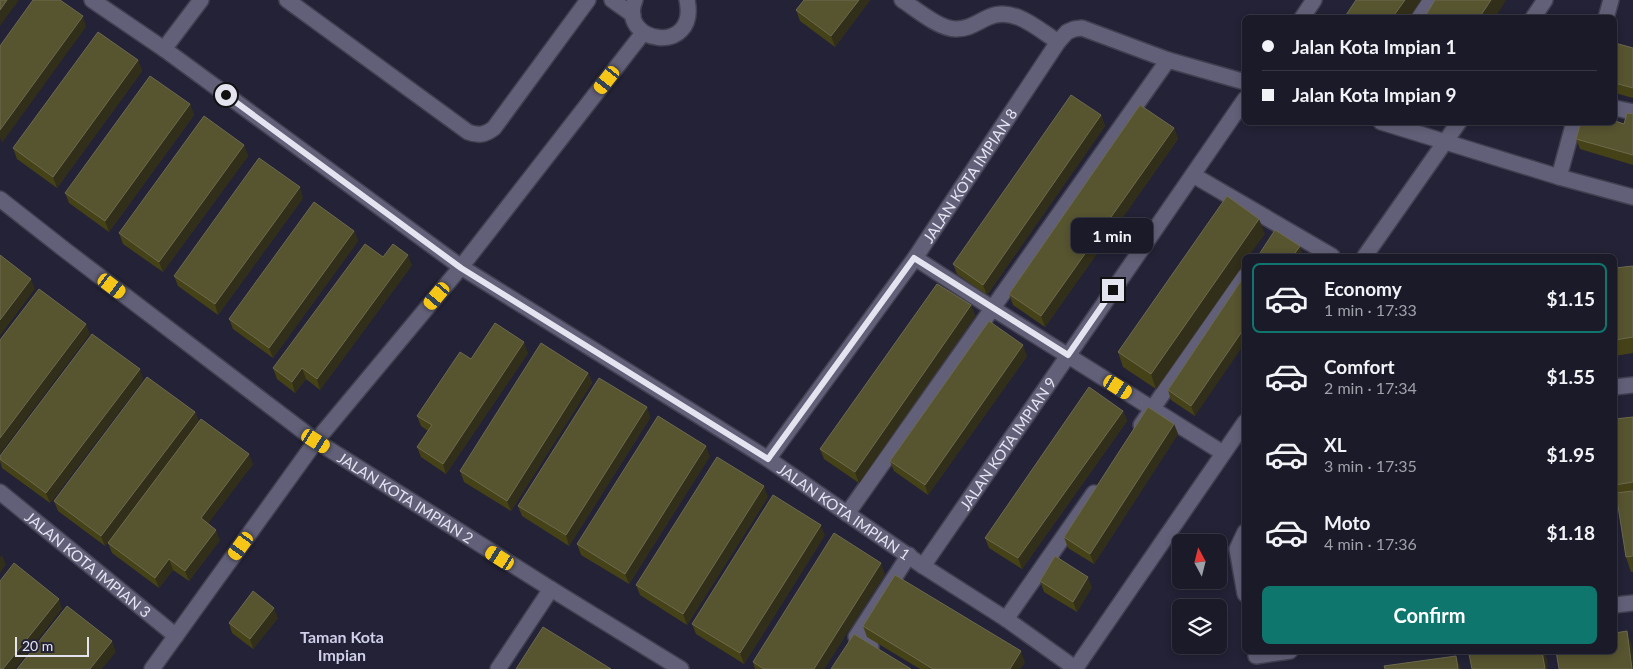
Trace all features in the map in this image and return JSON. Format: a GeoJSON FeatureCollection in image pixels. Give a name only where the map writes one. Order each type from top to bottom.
{"type":"FeatureCollection","features":[{"type":"Feature","properties":{"kind":"street","name":"JALAN KOTA IMPIAN 1"},"geometry":{"type":"LineString","coordinates":[[92,0],[164,49],[461,268],[768,459],[909,555],[922,566],[1006,619],[1075,669]]}},
{"type":"Feature","properties":{"kind":"street"},"geometry":{"type":"LineString","coordinates":[[164,49],[201,0]]}},
{"type":"Feature","properties":{"kind":"street"},"geometry":{"type":"LineString","coordinates":[[287,0],[468,132],[475,135],[488,133],[494,128],[588,0]]}},
{"type":"Feature","properties":{"kind":"street"},"geometry":{"type":"LineString","coordinates":[[612,0],[634,8],[636,25],[643,33],[658,38],[673,36],[681,30],[687,21],[689,11],[688,0]]}},
{"type":"Feature","properties":{"kind":"street"},"geometry":{"type":"LineString","coordinates":[[902,0],[946,28],[956,29],[974,26],[996,14],[1006,14],[1023,20],[1058,42]]}},
{"type":"Feature","properties":{"kind":"street"},"geometry":{"type":"LineString","coordinates":[[1304,15],[1314,0]]}},
{"type":"Feature","properties":{"kind":"street"},"geometry":{"type":"LineString","coordinates":[[1421,15],[1431,0]]}},
{"type":"Feature","properties":{"kind":"street"},"geometry":{"type":"LineString","coordinates":[[1535,15],[1545,0]]}},
{"type":"Feature","properties":{"kind":"street"},"geometry":{"type":"LineString","coordinates":[[1607,15],[1611,0]]}},
{"type":"Feature","properties":{"kind":"street","name":"JALAN KOTA IMPIAN 8"},"geometry":{"type":"LineString","coordinates":[[768,459],[914,258],[1058,42],[1067,32],[1074,29],[1089,30],[1168,60]]}},
{"type":"Feature","properties":{"kind":"street"},"geometry":{"type":"LineString","coordinates":[[152,669],[316,441],[461,268],[643,33]]}},
{"type":"Feature","properties":{"kind":"street"},"geometry":{"type":"LineString","coordinates":[[847,514],[1168,60],[1242,81]]}},
{"type":"Feature","properties":{"kind":"street","name":"JALAN KOTA IMPIAN 9"},"geometry":{"type":"LineString","coordinates":[[922,566],[1242,103]]}},
{"type":"Feature","properties":{"kind":"street"},"geometry":{"type":"LineString","coordinates":[[1617,108],[1633,112]]}},
{"type":"Feature","properties":{"kind":"street"},"geometry":{"type":"LineString","coordinates":[[1390,125],[1559,178],[1633,197]]}},
{"type":"Feature","properties":{"kind":"street"},"geometry":{"type":"LineString","coordinates":[[1367,254],[1457,125]]}},
{"type":"Feature","properties":{"kind":"street"},"geometry":{"type":"LineString","coordinates":[[1559,178],[1573,125]]}},
{"type":"Feature","properties":{"kind":"street"},"geometry":{"type":"LineString","coordinates":[[1193,175],[1329,254]]}},
{"type":"Feature","properties":{"kind":"street","name":"JALAN KOTA IMPIAN 2"},"geometry":{"type":"LineString","coordinates":[[0,199],[316,441],[680,669]]}},
{"type":"Feature","properties":{"kind":"street"},"geometry":{"type":"LineString","coordinates":[[1270,241],[1280,226]]}},
{"type":"Feature","properties":{"kind":"street"},"geometry":{"type":"LineString","coordinates":[[914,258],[1222,453]]}},
{"type":"Feature","properties":{"kind":"street"},"geometry":{"type":"LineString","coordinates":[[1135,433],[1242,280]]}},
{"type":"Feature","properties":{"kind":"street"},"geometry":{"type":"LineString","coordinates":[[1617,387],[1633,384]]}},
{"type":"Feature","properties":{"kind":"street"},"geometry":{"type":"LineString","coordinates":[[1075,669],[1242,426]]}},
{"type":"Feature","properties":{"kind":"street"},"geometry":{"type":"LineString","coordinates":[[1006,619],[1102,481]]}},
{"type":"Feature","properties":{"kind":"street","name":"JALAN KOTA IMPIAN 3"},"geometry":{"type":"LineString","coordinates":[[0,492],[176,636]]}},
{"type":"Feature","properties":{"kind":"street"},"geometry":{"type":"LineString","coordinates":[[1242,538],[1237,549],[1242,577]]}},
{"type":"Feature","properties":{"kind":"street"},"geometry":{"type":"LineString","coordinates":[[886,655],[856,637],[909,555]]}},
{"type":"Feature","properties":{"kind":"street"},"geometry":{"type":"LineString","coordinates":[[498,669],[551,589]]}},
{"type":"Feature","properties":{"kind":"street"},"geometry":{"type":"LineString","coordinates":[[1617,605],[1633,603]]}},
{"type":"Feature","properties":{"kind":"street"},"geometry":{"type":"LineString","coordinates":[[1256,659],[1277,654]]}},
{"type":"Feature","properties":{"kind":"building"},"geometry":{"type":"Polygon","coordinates":[[[0,0],[7,0],[0,10],[0,0]]]}},
{"type":"Feature","properties":{"kind":"building"},"geometry":{"type":"Polygon","coordinates":[[[33,0],[60,0],[83,16],[0,130],[0,46],[33,0]]]}},
{"type":"Feature","properties":{"kind":"building"},"geometry":{"type":"Polygon","coordinates":[[[804,0],[859,0],[831,36],[796,10],[804,0]]]}},
{"type":"Feature","properties":{"kind":"building"},"geometry":{"type":"Polygon","coordinates":[[[1356,0],[1405,0],[1394,15],[1346,15],[1356,0]]]}},
{"type":"Feature","properties":{"kind":"building"},"geometry":{"type":"Polygon","coordinates":[[[1435,0],[1491,0],[1481,15],[1426,15],[1435,0]]]}},
{"type":"Feature","properties":{"kind":"building"},"geometry":{"type":"Polygon","coordinates":[[[98,32],[138,60],[53,177],[13,148],[98,32]]]}},
{"type":"Feature","properties":{"kind":"building"},"geometry":{"type":"Polygon","coordinates":[[[1617,44],[1633,48],[1633,88],[1617,84],[1617,44]]]}},
{"type":"Feature","properties":{"kind":"building"},"geometry":{"type":"Polygon","coordinates":[[[150,76],[190,104],[105,221],[65,193],[150,76]]]}},
{"type":"Feature","properties":{"kind":"building"},"geometry":{"type":"Polygon","coordinates":[[[1071,95],[1101,115],[983,285],[953,264],[1071,95]]]}},
{"type":"Feature","properties":{"kind":"building"},"geometry":{"type":"Polygon","coordinates":[[[1140,105],[1174,128],[1041,316],[1009,294],[1140,105]]]}},
{"type":"Feature","properties":{"kind":"building"},"geometry":{"type":"Polygon","coordinates":[[[1627,113],[1633,114],[1633,155],[1576,139],[1580,125],[1617,125],[1617,122],[1624,124],[1627,113]]]}},
{"type":"Feature","properties":{"kind":"building"},"geometry":{"type":"Polygon","coordinates":[[[204,116],[244,145],[159,262],[119,233],[204,116]]]}},
{"type":"Feature","properties":{"kind":"building"},"geometry":{"type":"Polygon","coordinates":[[[259,158],[300,187],[215,304],[174,276],[259,158]]]}},
{"type":"Feature","properties":{"kind":"building"},"geometry":{"type":"Polygon","coordinates":[[[1227,196],[1259,219],[1151,374],[1118,352],[1227,196]]]}},
{"type":"Feature","properties":{"kind":"building"},"geometry":{"type":"Polygon","coordinates":[[[314,202],[354,231],[269,348],[229,319],[314,202]]]}},
{"type":"Feature","properties":{"kind":"building"},"geometry":{"type":"Polygon","coordinates":[[[1275,230],[1300,246],[1294,254],[1259,254],[1275,230]]]}},
{"type":"Feature","properties":{"kind":"building"},"geometry":{"type":"Polygon","coordinates":[[[365,244],[383,257],[393,244],[408,255],[317,379],[302,368],[292,382],[273,368],[365,244]]]}},
{"type":"Feature","properties":{"kind":"building"},"geometry":{"type":"Polygon","coordinates":[[[0,255],[31,279],[0,320],[0,255]]]}},
{"type":"Feature","properties":{"kind":"building"},"geometry":{"type":"Polygon","coordinates":[[[1633,266],[1633,337],[1617,340],[1617,268],[1633,266]]]}},
{"type":"Feature","properties":{"kind":"building"},"geometry":{"type":"Polygon","coordinates":[[[1242,279],[1242,331],[1191,406],[1168,390],[1242,279]]]}},
{"type":"Feature","properties":{"kind":"building"},"geometry":{"type":"Polygon","coordinates":[[[937,284],[971,305],[855,472],[820,449],[937,284]]]}},
{"type":"Feature","properties":{"kind":"building"},"geometry":{"type":"Polygon","coordinates":[[[39,289],[86,324],[0,438],[0,340],[39,289]]]}},
{"type":"Feature","properties":{"kind":"building"},"geometry":{"type":"Polygon","coordinates":[[[989,321],[1023,345],[925,485],[890,461],[989,321]]]}},
{"type":"Feature","properties":{"kind":"building"},"geometry":{"type":"Polygon","coordinates":[[[495,323],[524,342],[443,464],[417,447],[432,425],[417,416],[460,352],[471,359],[495,323]]]}},
{"type":"Feature","properties":{"kind":"building"},"geometry":{"type":"Polygon","coordinates":[[[92,334],[140,369],[46,493],[0,459],[0,456],[92,334]]]}},
{"type":"Feature","properties":{"kind":"building"},"geometry":{"type":"Polygon","coordinates":[[[541,343],[588,373],[507,501],[460,471],[541,343]]]}},
{"type":"Feature","properties":{"kind":"building"},"geometry":{"type":"Polygon","coordinates":[[[147,377],[195,412],[101,536],[54,501],[147,377]]]}},
{"type":"Feature","properties":{"kind":"building"},"geometry":{"type":"Polygon","coordinates":[[[599,378],[647,407],[566,535],[518,506],[599,378]]]}},
{"type":"Feature","properties":{"kind":"building"},"geometry":{"type":"Polygon","coordinates":[[[1089,387],[1123,411],[1018,558],[985,538],[1089,387]]]}},
{"type":"Feature","properties":{"kind":"building"},"geometry":{"type":"Polygon","coordinates":[[[1148,407],[1174,424],[1090,554],[1064,537],[1148,407]]]}},
{"type":"Feature","properties":{"kind":"building"},"geometry":{"type":"Polygon","coordinates":[[[658,416],[706,446],[625,574],[577,544],[658,416]]]}},
{"type":"Feature","properties":{"kind":"building"},"geometry":{"type":"Polygon","coordinates":[[[1633,417],[1633,482],[1617,485],[1617,419],[1633,417]]]}},
{"type":"Feature","properties":{"kind":"building"},"geometry":{"type":"Polygon","coordinates":[[[201,419],[249,454],[201,518],[216,530],[185,571],[169,559],[155,578],[108,543],[201,419]]]}},
{"type":"Feature","properties":{"kind":"building"},"geometry":{"type":"Polygon","coordinates":[[[717,457],[764,486],[683,614],[636,585],[717,457]]]}},
{"type":"Feature","properties":{"kind":"building"},"geometry":{"type":"Polygon","coordinates":[[[1633,491],[1633,556],[1626,557],[1617,493],[1633,491]]]}},
{"type":"Feature","properties":{"kind":"building"},"geometry":{"type":"Polygon","coordinates":[[[773,495],[821,525],[740,653],[692,624],[773,495]]]}},
{"type":"Feature","properties":{"kind":"building"},"geometry":{"type":"Polygon","coordinates":[[[834,533],[881,563],[814,669],[764,669],[753,662],[834,533]]]}},
{"type":"Feature","properties":{"kind":"building"},"geometry":{"type":"Polygon","coordinates":[[[1055,556],[1088,577],[1073,602],[1040,581],[1055,556]]]}},
{"type":"Feature","properties":{"kind":"building"},"geometry":{"type":"Polygon","coordinates":[[[14,563],[59,599],[3,669],[0,669],[0,581],[14,563]]]}},
{"type":"Feature","properties":{"kind":"building"},"geometry":{"type":"Polygon","coordinates":[[[895,575],[1021,651],[1010,669],[933,669],[863,626],[895,575]]]}},
{"type":"Feature","properties":{"kind":"building"},"geometry":{"type":"Polygon","coordinates":[[[253,591],[274,608],[250,639],[229,623],[253,591]]]}},
{"type":"Feature","properties":{"kind":"building"},"geometry":{"type":"Polygon","coordinates":[[[67,606],[112,641],[90,669],[17,669],[67,606]]]}},
{"type":"Feature","properties":{"kind":"building"},"geometry":{"type":"Polygon","coordinates":[[[543,627],[611,669],[516,669],[543,627]]]}},
{"type":"Feature","properties":{"kind":"building"},"geometry":{"type":"Polygon","coordinates":[[[1627,631],[1632,669],[1559,669],[1556,654],[1617,654],[1617,633],[1627,631]]]}},
{"type":"Feature","properties":{"kind":"building"},"geometry":{"type":"Polygon","coordinates":[[[854,634],[911,669],[831,669],[854,634]]]}},
{"type":"Feature","properties":{"kind":"building"},"geometry":{"type":"Polygon","coordinates":[[[1469,654],[1542,654],[1545,669],[1472,669],[1469,654]]]}},
{"type":"Feature","properties":{"kind":"building"},"geometry":{"type":"Polygon","coordinates":[[[1456,656],[1458,669],[1385,669],[1384,666],[1456,656]]]}},
{"type":"Feature","properties":{"kind":"district","name":"Taman Kota Impian"},"geometry":{"type":"Point","coordinates":[342,645]}},
{"type":"Feature","properties":{"kind":"route"},"geometry":{"type":"LineString","coordinates":[[226,95],[461,268],[768,459],[914,258],[1068,355],[1113,290]]}}]}
